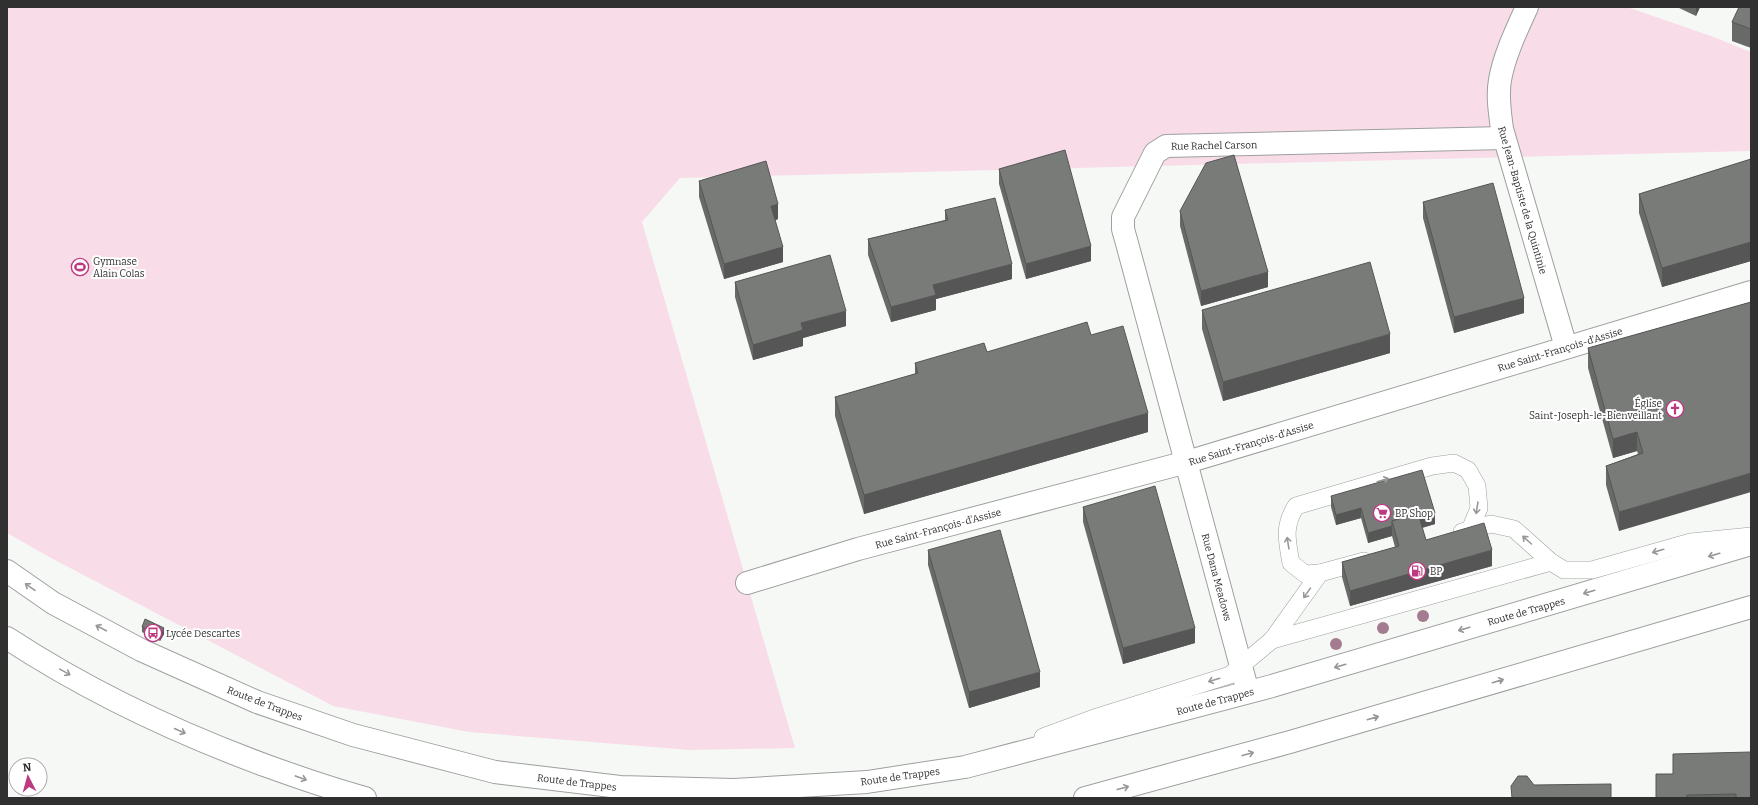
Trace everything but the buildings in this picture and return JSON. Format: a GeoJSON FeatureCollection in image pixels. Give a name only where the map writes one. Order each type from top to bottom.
{"type":"FeatureCollection","features":[{"type":"Feature","properties":{"kind":"main road","name":"Rue Jean-Baptiste de la Quintinie"},"geometry":{"type":"LineString","coordinates":[[1527,7],[1515,32],[1500,80],[1499,104],[1504,138],[1566,347]]}},
{"type":"Feature","properties":{"kind":"main road","name":"Rue Rachel Carson"},"geometry":{"type":"LineString","coordinates":[[1187,462],[1124,229],[1123,217],[1155,153],[1166,146],[1504,138]]}},
{"type":"Feature","properties":{"kind":"main road","name":"Rue Saint-François-d'Assise"},"geometry":{"type":"LineString","coordinates":[[747,583],[858,549],[1187,462],[1751,292]]}},
{"type":"Feature","properties":{"kind":"main road","name":"Rue Dana Meadows"},"geometry":{"type":"LineString","coordinates":[[1187,462],[1248,692]]}},
{"type":"Feature","properties":{"kind":"main road","name":"Route de Trappes"},"geometry":{"type":"LineString","coordinates":[[7,570],[53,603],[141,650],[257,702],[353,735],[495,772],[620,787],[734,790],[867,782],[965,767],[1248,692],[1751,544]]}},
{"type":"Feature","properties":{"kind":"main road"},"geometry":{"type":"LineString","coordinates":[[1085,798],[1290,742],[1751,607]]}},
{"type":"Feature","properties":{"kind":"main road"},"geometry":{"type":"LineString","coordinates":[[7,638],[30,653],[133,710],[220,748],[333,790],[365,798]]}},
{"type":"Feature","properties":{"kind":"lane"},"geometry":{"type":"LineString","coordinates":[[1380,556],[1320,573],[1305,574],[1291,563],[1287,534],[1289,517],[1296,506],[1432,466],[1454,462],[1468,470],[1477,486],[1479,508],[1470,530]]}},
{"type":"Feature","properties":{"kind":"lane"},"geometry":{"type":"LineString","coordinates":[[1448,536],[1491,524],[1514,529],[1551,562],[1564,570],[1592,570],[1691,542],[1751,536]]}},
{"type":"Feature","properties":{"kind":"lane"},"geometry":{"type":"LineString","coordinates":[[1272,640],[1551,562]]}},
{"type":"Feature","properties":{"kind":"lane"},"geometry":{"type":"LineString","coordinates":[[965,767],[1098,717],[1230,675],[1272,640],[1320,573]]}},
{"type":"Feature","properties":{"kind":"shaded area"},"geometry":{"type":"Polygon","coordinates":[[[7,7],[1627,7],[1711,36],[1751,52],[1751,151],[680,178],[642,222],[795,748],[690,750],[469,732],[333,706],[51,558],[7,533],[7,7]]]}},
{"type":"Feature","properties":{"kind":"place","name":"Gymnase Alain Colas"},"geometry":{"type":"Point","coordinates":[80,267]}},
{"type":"Feature","properties":{"kind":"place","name":"Église Saint-Joseph-le-Bienveillant"},"geometry":{"type":"Point","coordinates":[1675,409]}},
{"type":"Feature","properties":{"kind":"place","name":"BP Shop"},"geometry":{"type":"Point","coordinates":[1382,513]}},
{"type":"Feature","properties":{"kind":"place","name":"BP"},"geometry":{"type":"Point","coordinates":[1417,571]}},
{"type":"Feature","properties":{"kind":"place","name":"Lycée Descartes"},"geometry":{"type":"Point","coordinates":[153,633]}}]}
